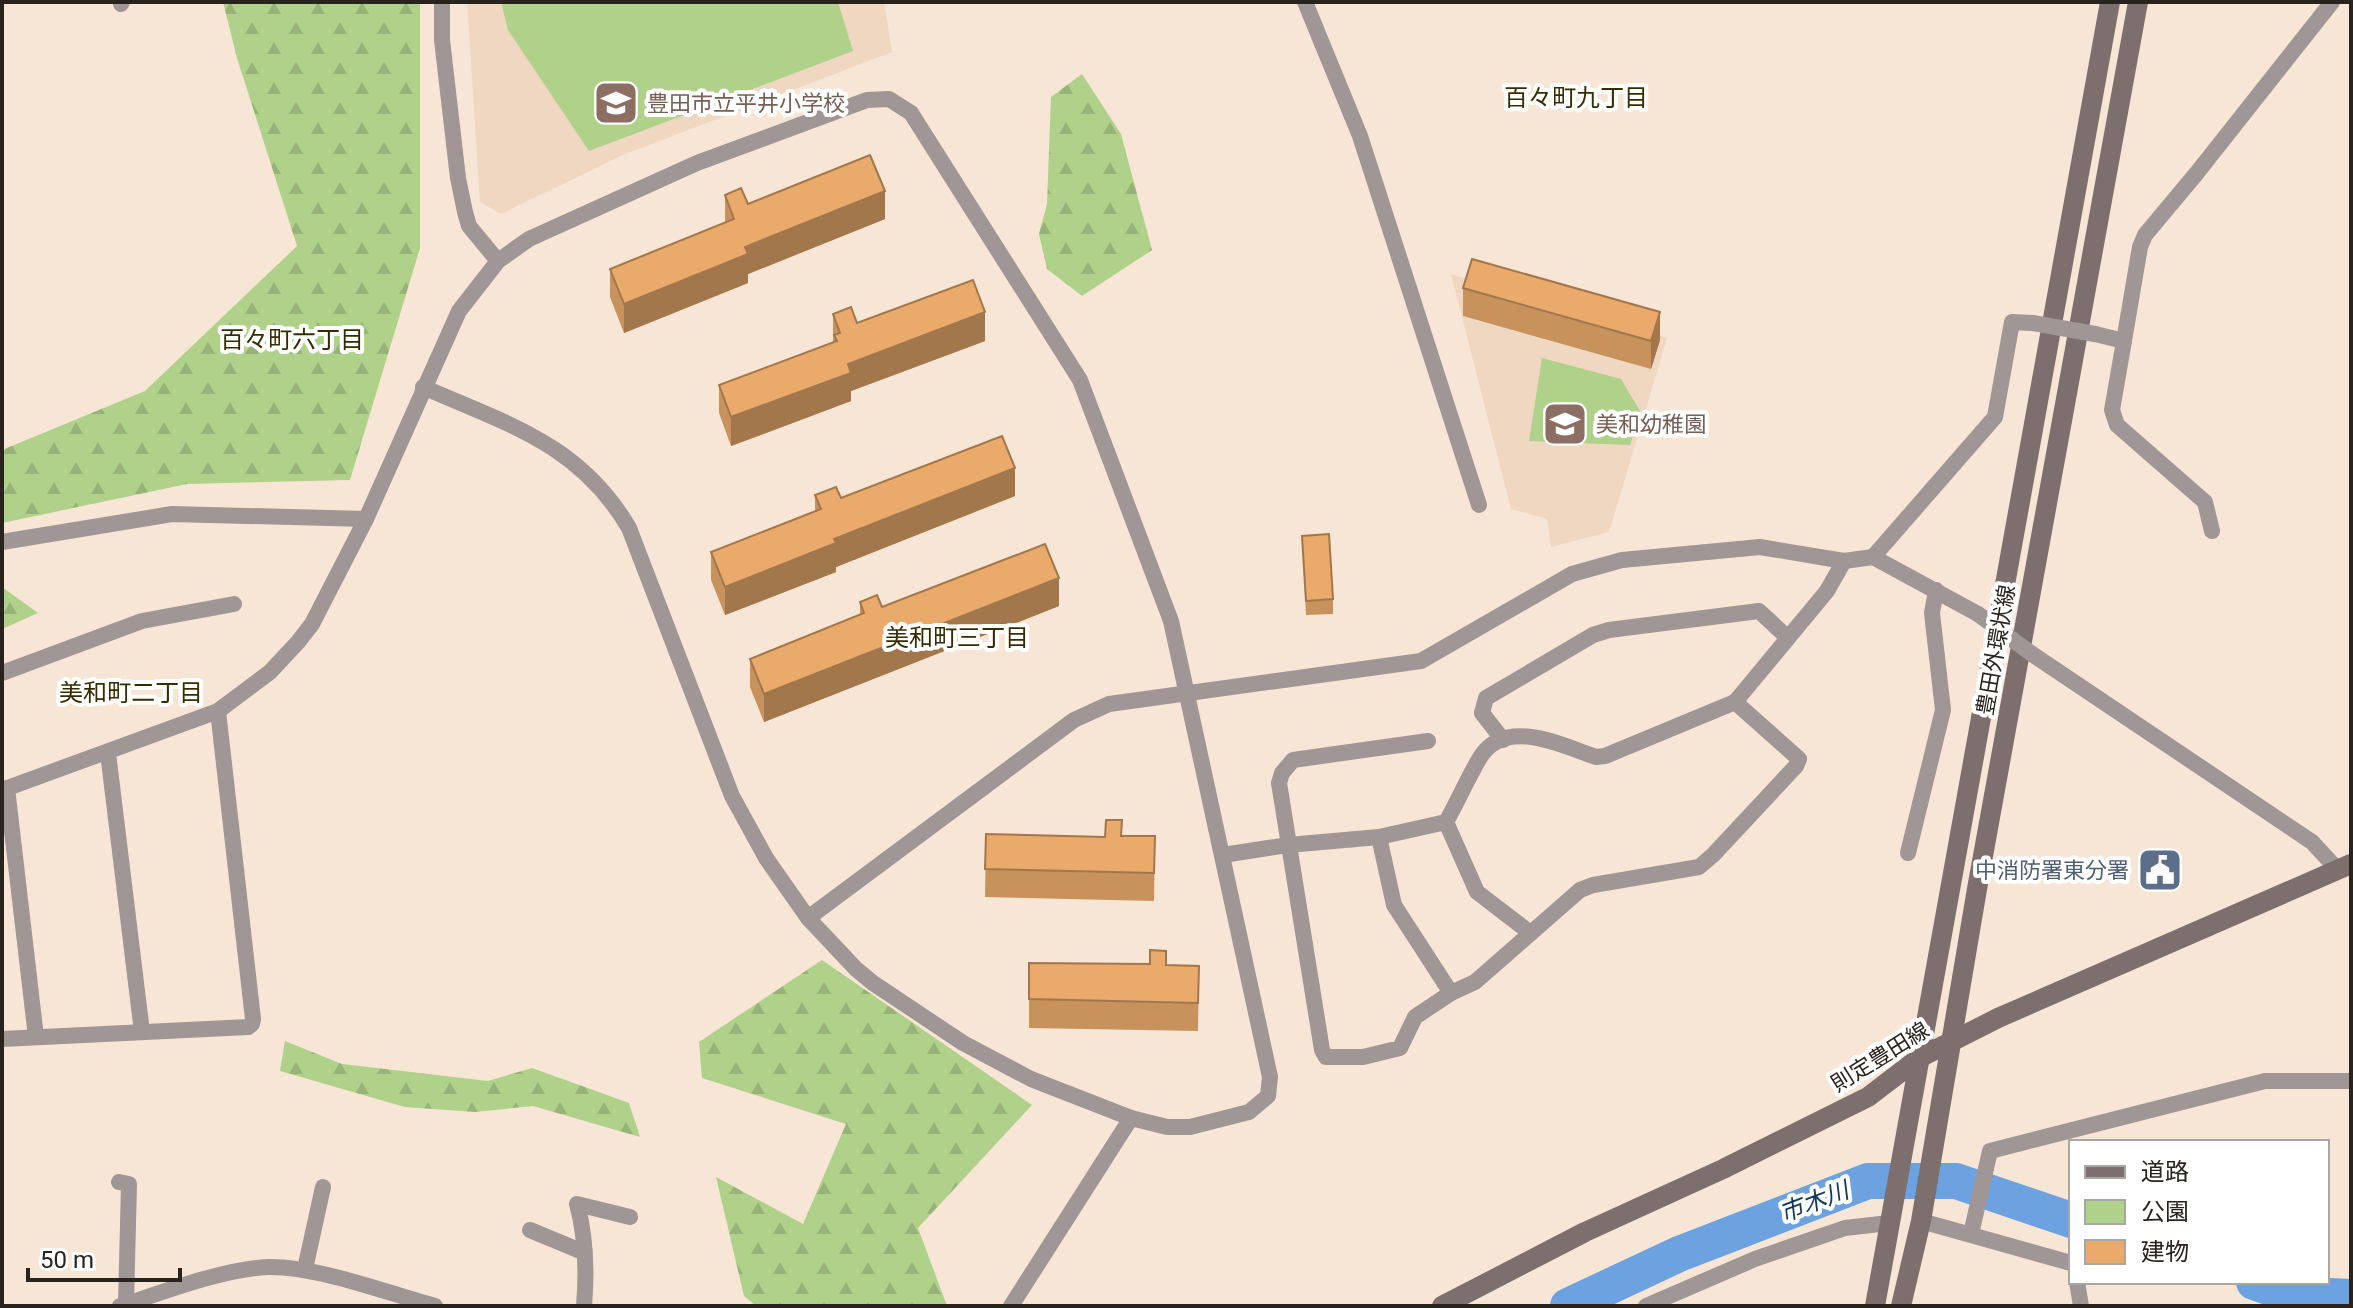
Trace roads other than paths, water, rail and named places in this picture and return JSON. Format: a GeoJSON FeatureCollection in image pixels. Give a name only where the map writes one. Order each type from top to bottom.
{"type":"FeatureCollection","features":[{"type":"Feature","properties":{"kind":"street"},"geometry":{"type":"LineString","coordinates":[[442,2],[444,55],[458,178],[465,212],[469,226],[498,261]]}},
{"type":"Feature","properties":{"kind":"street"},"geometry":{"type":"LineString","coordinates":[[1305,2],[1360,136],[1479,505]]}},
{"type":"Feature","properties":{"kind":"street","name":"豊田外環状線"},"geometry":{"type":"LineString","coordinates":[[1875,1306],[2110,2]]}},
{"type":"Feature","properties":{"kind":"street","name":"豊田外環状線"},"geometry":{"type":"LineString","coordinates":[[1901,1306],[1922,1212],[1977,889],[2138,2]]}},
{"type":"Feature","properties":{"kind":"street"},"geometry":{"type":"LineString","coordinates":[[2212,531],[2205,502],[2117,425],[2112,410],[2140,247],[2145,235],[2331,2]]}},
{"type":"Feature","properties":{"kind":"street"},"geometry":{"type":"LineString","coordinates":[[36,1037],[4,789],[218,711],[270,672],[312,624],[366,519],[423,387],[459,311],[498,261],[529,239],[697,163],[867,100],[889,99],[911,113],[1080,380],[1171,621],[1189,692],[1270,1077],[1268,1096],[1249,1112],[1190,1127],[1167,1127],[1131,1118],[1031,1079],[963,1043],[856,969],[808,918],[758,846],[732,796],[629,528],[618,510],[592,477],[549,444],[423,387]]}},
{"type":"Feature","properties":{"kind":"street"},"geometry":{"type":"LineString","coordinates":[[1873,557],[1995,417],[2012,322],[2124,341]]}},
{"type":"Feature","properties":{"kind":"street"},"geometry":{"type":"LineString","coordinates":[[2,542],[172,514],[366,519]]}},
{"type":"Feature","properties":{"kind":"street"},"geometry":{"type":"LineString","coordinates":[[808,918],[1074,720],[1109,704],[1421,661],[1572,574],[1622,560],[1760,547],[1844,561],[1873,557],[1936,590],[1978,614],[2344,867]]}},
{"type":"Feature","properties":{"kind":"street"},"geometry":{"type":"LineString","coordinates":[[1223,855],[1288,845],[1379,837],[1446,822],[1483,753],[1503,740],[1531,736],[1596,757],[1605,756],[1735,702],[1827,591],[1844,561]]}},
{"type":"Feature","properties":{"kind":"street"},"geometry":{"type":"LineString","coordinates":[[1908,853],[1943,710],[1932,613],[1936,590]]}},
{"type":"Feature","properties":{"kind":"street"},"geometry":{"type":"LineString","coordinates":[[2,673],[142,621],[234,604]]}},
{"type":"Feature","properties":{"kind":"street"},"geometry":{"type":"LineString","coordinates":[[1503,740],[1482,713],[1486,698],[1593,635],[1609,630],[1759,611],[1788,638]]}},
{"type":"Feature","properties":{"kind":"street"},"geometry":{"type":"LineString","coordinates":[[1428,741],[1293,760],[1282,773],[1279,783],[1288,845],[1322,1050],[1326,1057],[1363,1057],[1400,1048],[1415,1017],[1451,993],[1475,982],[1580,890],[1593,885],[1699,867],[1796,766],[1799,759],[1735,702]]}},
{"type":"Feature","properties":{"kind":"street"},"geometry":{"type":"LineString","coordinates":[[2,1039],[248,1027],[253,1019],[218,711]]}},
{"type":"Feature","properties":{"kind":"street"},"geometry":{"type":"LineString","coordinates":[[108,753],[142,1032]]}},
{"type":"Feature","properties":{"kind":"street"},"geometry":{"type":"LineString","coordinates":[[1446,822],[1477,892],[1529,932]]}},
{"type":"Feature","properties":{"kind":"street"},"geometry":{"type":"LineString","coordinates":[[1379,837],[1394,905],[1451,993]]}},
{"type":"Feature","properties":{"kind":"street","name":"則定豊田線"},"geometry":{"type":"LineString","coordinates":[[1442,1306],[1585,1232],[1868,1097],[1919,1058],[1998,1018],[2344,867]]}},
{"type":"Feature","properties":{"kind":"street"},"geometry":{"type":"LineString","coordinates":[[1971,1234],[1990,1151],[2265,1081],[2351,1081]]}},
{"type":"Feature","properties":{"kind":"street"},"geometry":{"type":"LineString","coordinates":[[1011,1306],[1131,1118]]}},
{"type":"Feature","properties":{"kind":"street"},"geometry":{"type":"LineString","coordinates":[[119,1182],[129,1184],[123,1305],[210,1278],[267,1267],[305,1269],[435,1306]]}},
{"type":"Feature","properties":{"kind":"street"},"geometry":{"type":"LineString","coordinates":[[305,1269],[323,1187]]}},
{"type":"Feature","properties":{"kind":"street"},"geometry":{"type":"LineString","coordinates":[[584,1306],[587,1270],[583,1252],[585,1232],[577,1204],[630,1217]]}},
{"type":"Feature","properties":{"kind":"street"},"geometry":{"type":"LineString","coordinates":[[1922,1212],[1971,1234],[2069,1262]]}},
{"type":"Feature","properties":{"kind":"street"},"geometry":{"type":"LineString","coordinates":[[1646,1306],[1755,1259],[1892,1215]]}},
{"type":"Feature","properties":{"kind":"street"},"geometry":{"type":"LineString","coordinates":[[530,1230],[583,1252]]}},
{"type":"Feature","properties":{"kind":"street"},"geometry":{"type":"LineString","coordinates":[[2077,1284],[2081,1306]]}},
{"type":"Feature","properties":{"kind":"street"},"geometry":{"type":"LineString","coordinates":[[1685,1289],[1685,1306]]}},
{"type":"Feature","properties":{"kind":"waterway","name":"市木川"},"geometry":{"type":"LineString","coordinates":[[1568,1306],[1679,1254],[1868,1181],[1956,1181],[2069,1219]]}},
{"type":"Feature","properties":{"kind":"waterway","name":"市木川"},"geometry":{"type":"LineString","coordinates":[[2260,1284],[2288,1294],[2351,1297]]}},
{"type":"Feature","properties":{"kind":"place","name":"豊田市立平井小学校"},"geometry":{"type":"Point","coordinates":[616,103]}},
{"type":"Feature","properties":{"kind":"place","name":"美和幼稚園"},"geometry":{"type":"Point","coordinates":[1565,424]}},
{"type":"Feature","properties":{"kind":"place","name":"中消防署東分署"},"geometry":{"type":"Point","coordinates":[2160,870]}},
{"type":"Feature","properties":{"kind":"district","name":"百々町九丁目"},"geometry":{"type":"Point","coordinates":[1576,98]}},
{"type":"Feature","properties":{"kind":"district","name":"百々町六丁目"},"geometry":{"type":"Point","coordinates":[292,340]}},
{"type":"Feature","properties":{"kind":"district","name":"美和町三丁目"},"geometry":{"type":"Point","coordinates":[957,638]}},
{"type":"Feature","properties":{"kind":"district","name":"美和町二丁目"},"geometry":{"type":"Point","coordinates":[131,693]}}]}
